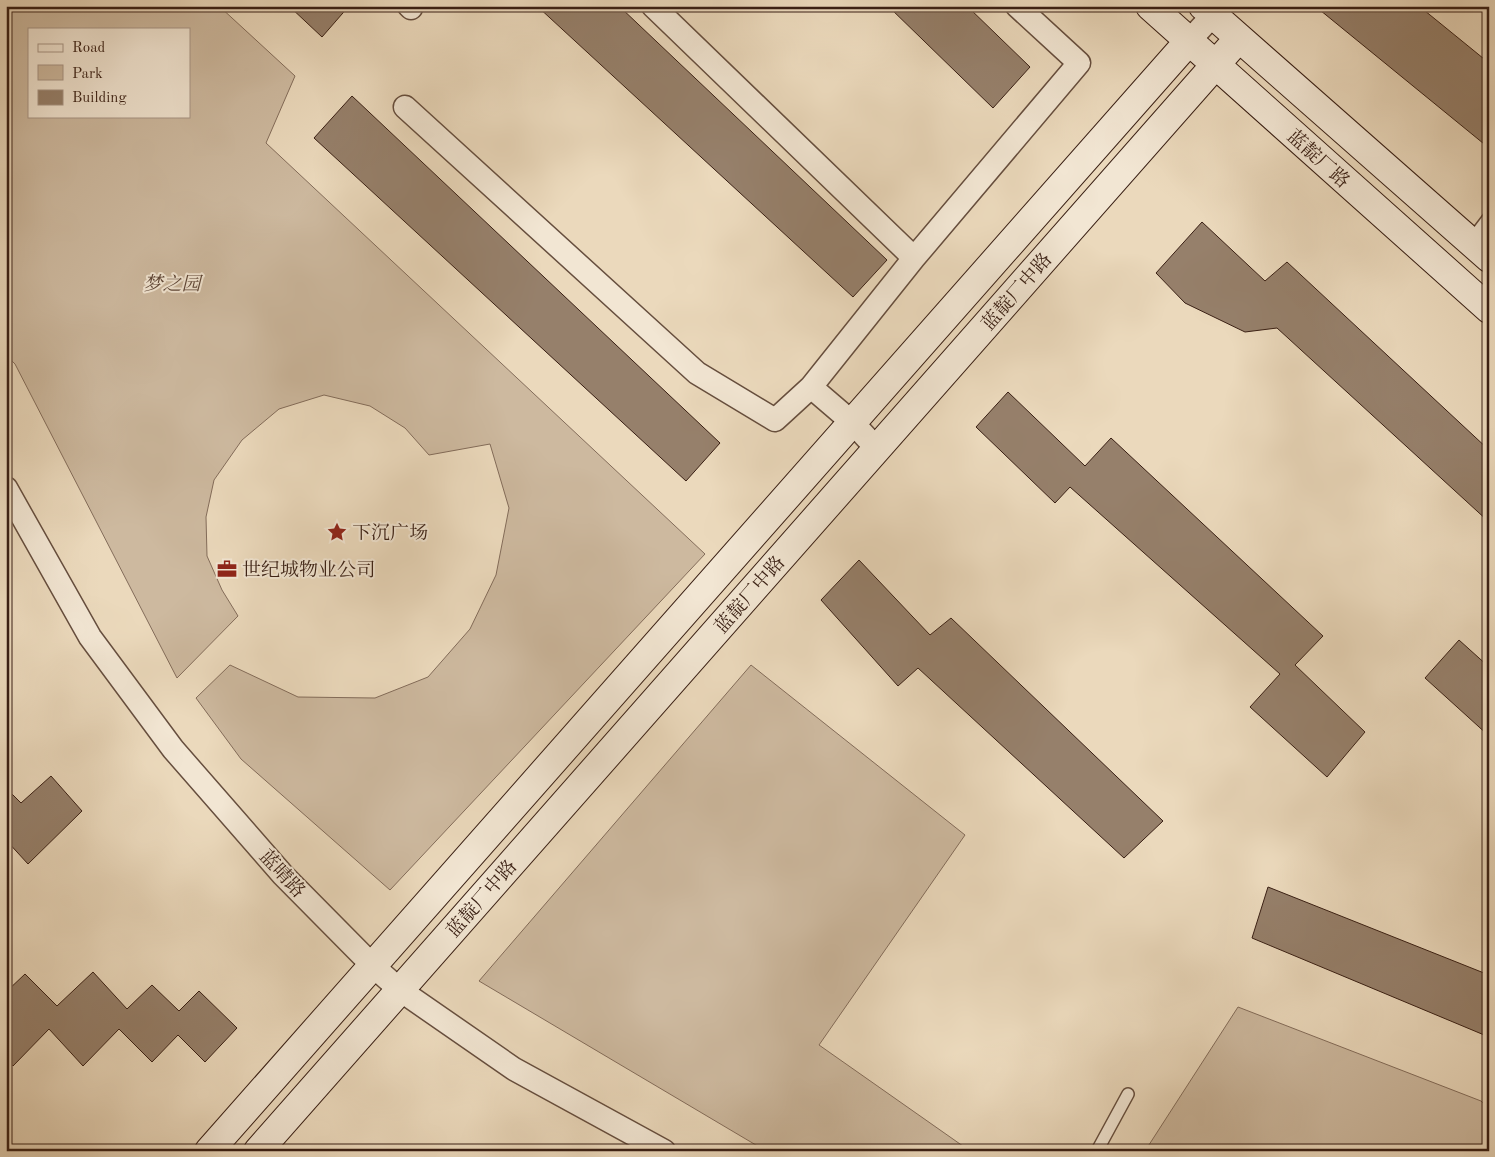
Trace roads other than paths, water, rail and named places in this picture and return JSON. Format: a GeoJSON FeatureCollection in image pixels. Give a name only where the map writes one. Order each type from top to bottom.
{"type":"FeatureCollection","features":[{"type":"Feature","properties":{"kind":"street"},"geometry":{"type":"LineString","coordinates":[[653,6],[914,258]]}},
{"type":"Feature","properties":{"kind":"street"},"geometry":{"type":"LineString","coordinates":[[405,107],[697,373],[776,420],[811,387],[914,258],[1079,63],[1017,6]]}},
{"type":"Feature","properties":{"kind":"street","name":"蓝靛厂路"},"geometry":{"type":"LineString","coordinates":[[1150,6],[1489,309]]}},
{"type":"Feature","properties":{"kind":"street"},"geometry":{"type":"LineString","coordinates":[[1189,41],[1208,11]]}},
{"type":"Feature","properties":{"kind":"street","name":"蓝靛厂路"},"geometry":{"type":"LineString","coordinates":[[1208,11],[1480,250]]}},
{"type":"Feature","properties":{"kind":"street","name":"蓝靛厂中路"},"geometry":{"type":"LineString","coordinates":[[258,1151],[1239,38]]}},
{"type":"Feature","properties":{"kind":"street","name":"蓝靛厂中路"},"geometry":{"type":"LineString","coordinates":[[209,1151],[1189,41]]}},
{"type":"Feature","properties":{"kind":"street"},"geometry":{"type":"LineString","coordinates":[[811,387],[853,423],[877,449]]}},
{"type":"Feature","properties":{"kind":"street","name":"蓝晴路"},"geometry":{"type":"LineString","coordinates":[[6,488],[90,637],[173,750],[284,875],[374,966],[400,990],[514,1069],[664,1151]]}},
{"type":"Feature","properties":{"kind":"lane"},"geometry":{"type":"LineString","coordinates":[[1480,250],[1489,217]]}},
{"type":"Feature","properties":{"kind":"lane"},"geometry":{"type":"LineString","coordinates":[[1097,1151],[1128,1094]]}},
{"type":"Feature","properties":{"kind":"place","name":"下沉广场"},"geometry":{"type":"Point","coordinates":[337,532]}},
{"type":"Feature","properties":{"kind":"place","name":"世纪城物业公司"},"geometry":{"type":"Point","coordinates":[227,569]}},
{"type":"Feature","properties":{"kind":"park label","name":"梦之园"},"geometry":{"type":"Point","coordinates":[172,283]}}]}
